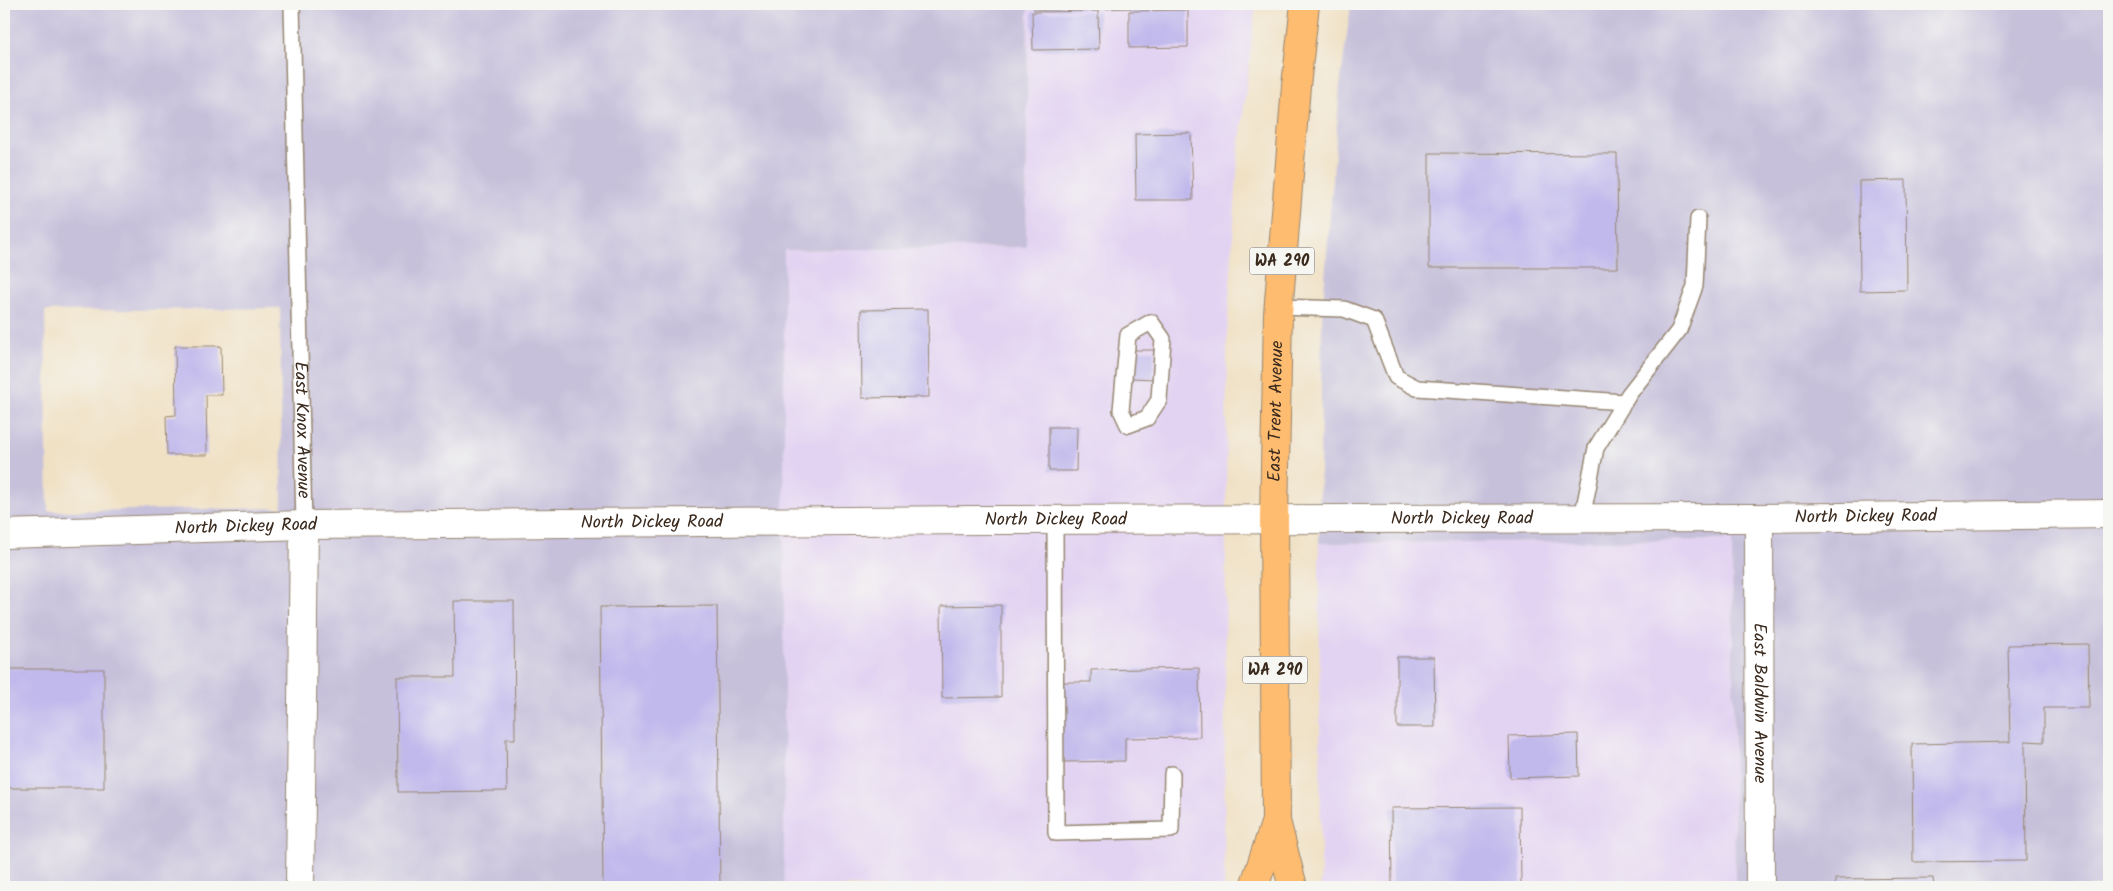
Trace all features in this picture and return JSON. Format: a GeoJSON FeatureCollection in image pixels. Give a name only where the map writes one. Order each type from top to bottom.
{"type":"FeatureCollection","features":[{"type":"Feature","properties":{"kind":"main road","name":"East Trent Avenue"},"geometry":{"type":"LineString","coordinates":[[1293,887],[1276,821],[1274,519],[1279,307],[1296,86],[1305,4]]}},
{"type":"Feature","properties":{"kind":"main road","name":"East Trent Avenue"},"geometry":{"type":"LineString","coordinates":[[1254,887],[1276,821]]}},
{"type":"Feature","properties":{"kind":"street","name":"North Dickey Road"},"geometry":{"type":"LineString","coordinates":[[4,534],[304,525],[979,520],[1759,518],[2109,514]]}},
{"type":"Feature","properties":{"kind":"street","name":"East Baldwin Avenue"},"geometry":{"type":"LineString","coordinates":[[1759,518],[1760,887]]}},
{"type":"Feature","properties":{"kind":"street","name":"East Knox Avenue"},"geometry":{"type":"LineString","coordinates":[[300,887],[304,525]]}},
{"type":"Feature","properties":{"kind":"lane","name":"East Knox Avenue"},"geometry":{"type":"LineString","coordinates":[[292,4],[304,525]]}},
{"type":"Feature","properties":{"kind":"lane"},"geometry":{"type":"LineString","coordinates":[[1582,518],[1596,448],[1624,402],[1679,330],[1695,286],[1698,219]]}},
{"type":"Feature","properties":{"kind":"lane"},"geometry":{"type":"LineString","coordinates":[[1279,307],[1344,309],[1374,320],[1396,376],[1417,388],[1624,402]]}},
{"type":"Feature","properties":{"kind":"lane"},"geometry":{"type":"LineString","coordinates":[[1151,322],[1163,339],[1159,400],[1147,418],[1128,426],[1121,410],[1128,335],[1151,322]]}},
{"type":"Feature","properties":{"kind":"lane"},"geometry":{"type":"LineString","coordinates":[[1055,521],[1056,833],[1171,830],[1172,774]]}},
{"type":"Feature","properties":{"kind":"shaded area"},"geometry":{"type":"Polygon","coordinates":[[[4,4],[1028,4],[1026,247],[784,250],[784,887],[4,887],[4,4]],[[280,308],[45,311],[48,511],[282,508],[280,308]]]}},
{"type":"Feature","properties":{"kind":"shaded area"},"geometry":{"type":"Polygon","coordinates":[[[1028,4],[1256,4],[1238,158],[1227,334],[1224,887],[784,887],[784,250],[1026,247],[1028,4]]]}},
{"type":"Feature","properties":{"kind":"shaded area"},"geometry":{"type":"Polygon","coordinates":[[[1351,4],[2109,4],[2109,887],[1735,887],[1732,540],[1319,543],[1322,317],[1340,86],[1351,4]]]}},
{"type":"Feature","properties":{"kind":"shaded area"},"geometry":{"type":"Polygon","coordinates":[[[1732,540],[1735,887],[1321,887],[1319,543],[1732,540]]]}},
{"type":"Feature","properties":{"kind":"building"},"geometry":{"type":"Polygon","coordinates":[[[1034,4],[1189,4],[1189,7],[1034,10],[1034,4]]]}},
{"type":"Feature","properties":{"kind":"building"},"geometry":{"type":"Polygon","coordinates":[[[1188,10],[1188,47],[1129,48],[1129,11],[1188,10]]]}},
{"type":"Feature","properties":{"kind":"building"},"geometry":{"type":"Polygon","coordinates":[[[1098,11],[1099,49],[1033,50],[1032,12],[1098,11]]]}},
{"type":"Feature","properties":{"kind":"building"},"geometry":{"type":"Polygon","coordinates":[[[1191,133],[1193,200],[1136,200],[1135,134],[1191,133]]]}},
{"type":"Feature","properties":{"kind":"building"},"geometry":{"type":"Polygon","coordinates":[[[1429,153],[1617,154],[1618,268],[1429,268],[1429,153]]]}},
{"type":"Feature","properties":{"kind":"building"},"geometry":{"type":"Polygon","coordinates":[[[1906,180],[1907,290],[1860,291],[1859,181],[1906,180]]]}},
{"type":"Feature","properties":{"kind":"building"},"geometry":{"type":"Polygon","coordinates":[[[928,309],[929,397],[862,398],[861,310],[928,309]]]}},
{"type":"Feature","properties":{"kind":"building"},"geometry":{"type":"Polygon","coordinates":[[[175,346],[221,346],[222,395],[206,395],[207,455],[167,455],[166,416],[176,415],[175,346]]]}},
{"type":"Feature","properties":{"kind":"building"},"geometry":{"type":"Polygon","coordinates":[[[1133,350],[1154,350],[1153,379],[1132,378],[1133,350]]]}},
{"type":"Feature","properties":{"kind":"building"},"geometry":{"type":"Polygon","coordinates":[[[1049,427],[1077,427],[1076,471],[1049,471],[1049,427]]]}},
{"type":"Feature","properties":{"kind":"building"},"geometry":{"type":"Polygon","coordinates":[[[454,601],[514,601],[515,739],[506,739],[507,791],[398,792],[397,677],[455,677],[454,601]]]}},
{"type":"Feature","properties":{"kind":"building"},"geometry":{"type":"Polygon","coordinates":[[[1001,605],[1001,697],[942,698],[941,606],[1001,605]]]}},
{"type":"Feature","properties":{"kind":"building"},"geometry":{"type":"Polygon","coordinates":[[[717,606],[720,887],[603,887],[600,607],[717,606]]]}},
{"type":"Feature","properties":{"kind":"building"},"geometry":{"type":"Polygon","coordinates":[[[2088,644],[2089,708],[2044,708],[2044,742],[2025,741],[2026,861],[1913,862],[1912,744],[2010,742],[2008,645],[2088,644]]]}},
{"type":"Feature","properties":{"kind":"building"},"geometry":{"type":"Polygon","coordinates":[[[1397,657],[1434,657],[1435,727],[1397,727],[1397,657]]]}},
{"type":"Feature","properties":{"kind":"building"},"geometry":{"type":"Polygon","coordinates":[[[1199,668],[1200,737],[1125,738],[1125,761],[1062,762],[1060,682],[1091,682],[1091,670],[1199,668]]]}},
{"type":"Feature","properties":{"kind":"building"},"geometry":{"type":"Polygon","coordinates":[[[4,669],[104,669],[104,788],[4,788],[4,669]]]}},
{"type":"Feature","properties":{"kind":"building"},"geometry":{"type":"Polygon","coordinates":[[[1578,734],[1579,776],[1510,778],[1509,736],[1578,734]]]}},
{"type":"Feature","properties":{"kind":"building"},"geometry":{"type":"Polygon","coordinates":[[[1520,807],[1521,887],[1392,887],[1391,808],[1520,807]]]}},
{"type":"Feature","properties":{"kind":"building"},"geometry":{"type":"Polygon","coordinates":[[[1933,878],[1934,887],[1835,887],[1835,879],[1933,878]]]}}]}
